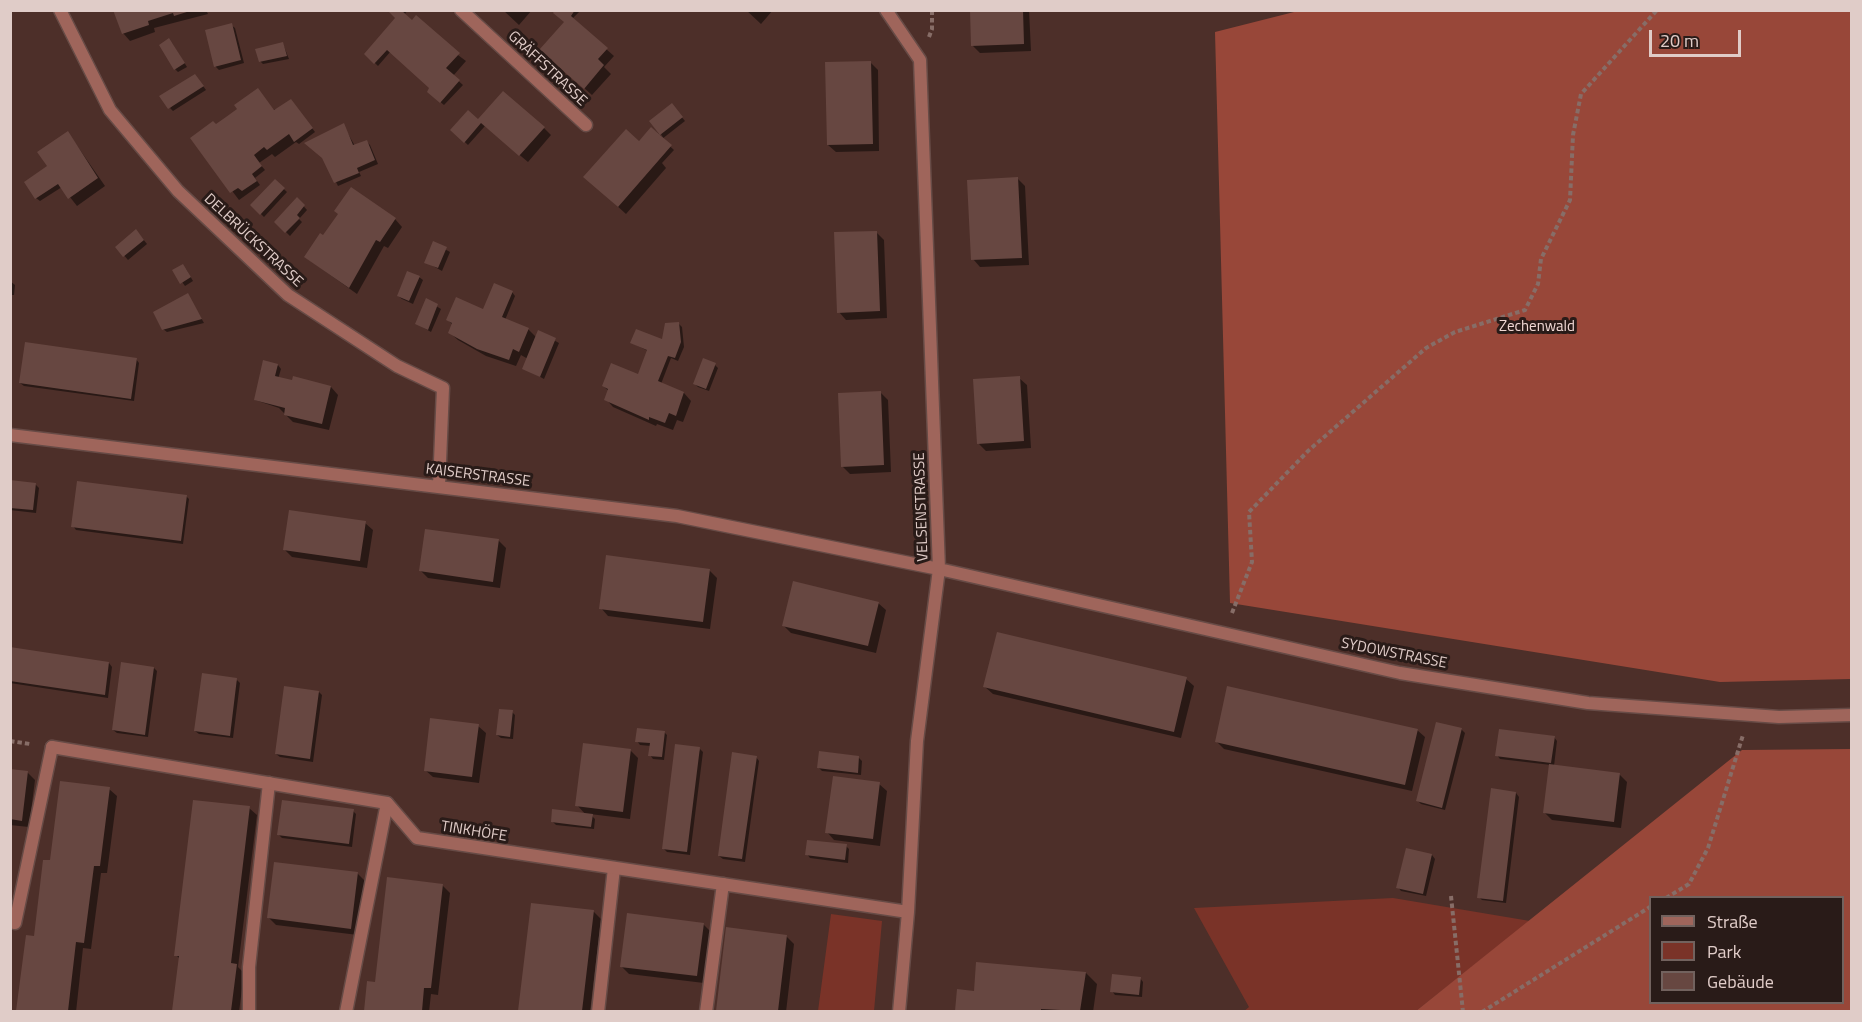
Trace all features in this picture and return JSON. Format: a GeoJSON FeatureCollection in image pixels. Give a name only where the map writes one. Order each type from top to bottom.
{"type":"FeatureCollection","features":[{"type":"Feature","properties":{"kind":"street","name":"DELBRÜCKSTRASSE"},"geometry":{"type":"LineString","coordinates":[[60,10],[110,110],[178,191],[288,295],[397,366],[444,388],[439,486]]}},
{"type":"Feature","properties":{"kind":"street","name":"GRÄFFSTRASSE"},"geometry":{"type":"LineString","coordinates":[[461,10],[586,125]]}},
{"type":"Feature","properties":{"kind":"street","name":"VELSENSTRASSE"},"geometry":{"type":"LineString","coordinates":[[886,10],[920,60],[939,569],[917,741],[908,912],[899,1011]]}},
{"type":"Feature","properties":{"kind":"street","name":"KAISERSTRASSE"},"geometry":{"type":"LineString","coordinates":[[10,435],[677,516],[939,569]]}},
{"type":"Feature","properties":{"kind":"street","name":"SYDOWSTRASSE"},"geometry":{"type":"LineString","coordinates":[[939,569],[1400,673],[1588,703],[1779,717],[1851,714]]}},
{"type":"Feature","properties":{"kind":"street"},"geometry":{"type":"LineString","coordinates":[[10,922],[15,923],[52,747],[387,803],[346,1011]]}},
{"type":"Feature","properties":{"kind":"street"},"geometry":{"type":"LineString","coordinates":[[249,1011],[249,967],[269,783]]}},
{"type":"Feature","properties":{"kind":"street","name":"TINKHÖFE"},"geometry":{"type":"LineString","coordinates":[[387,803],[417,838],[908,912]]}},
{"type":"Feature","properties":{"kind":"street"},"geometry":{"type":"LineString","coordinates":[[598,1011],[614,868]]}},
{"type":"Feature","properties":{"kind":"street"},"geometry":{"type":"LineString","coordinates":[[706,1011],[723,884]]}},
{"type":"Feature","properties":{"kind":"path"},"geometry":{"type":"LineString","coordinates":[[1224,633],[1252,562],[1249,512],[1308,451],[1426,348],[1455,332],[1525,310],[1538,284],[1541,260],[1570,200],[1573,135],[1581,94],[1657,10]]}},
{"type":"Feature","properties":{"kind":"path"},"geometry":{"type":"LineString","coordinates":[[1668,896],[1689,884],[1708,848],[1749,714]]}},
{"type":"Feature","properties":{"kind":"path"},"geometry":{"type":"LineString","coordinates":[[1451,896],[1463,1011]]}},
{"type":"Feature","properties":{"kind":"path"},"geometry":{"type":"LineString","coordinates":[[1482,1011],[1649,908]]}},
{"type":"Feature","properties":{"kind":"green space","name":"Zechenwald"},"geometry":{"type":"Polygon","coordinates":[[[1298,11],[1851,11],[1851,679],[1720,682],[1230,603],[1215,32],[1298,11]]]}},
{"type":"Feature","properties":{"kind":"green space"},"geometry":{"type":"Polygon","coordinates":[[[1851,749],[1851,1011],[1416,1011],[1742,750],[1851,749]]]}},
{"type":"Feature","properties":{"kind":"green space"},"geometry":{"type":"Polygon","coordinates":[[[1393,898],[1530,921],[1416,1011],[1243,1012],[1249,1007],[1194,908],[1393,898]]]}},
{"type":"Feature","properties":{"kind":"green space"},"geometry":{"type":"Polygon","coordinates":[[[831,914],[882,921],[874,1011],[818,1011],[831,914]]]}},
{"type":"Feature","properties":{"kind":"building"},"geometry":{"type":"Polygon","coordinates":[[[113,10],[190,11],[174,16],[173,13],[148,21],[149,25],[122,34],[113,10]]]}},
{"type":"Feature","properties":{"kind":"building"},"geometry":{"type":"Polygon","coordinates":[[[387,10],[401,10],[412,20],[416,15],[460,53],[446,68],[460,80],[440,103],[427,92],[429,88],[387,50],[374,64],[364,54],[395,18],[387,10]]]}},
{"type":"Feature","properties":{"kind":"building"},"geometry":{"type":"Polygon","coordinates":[[[555,10],[575,10],[571,16],[608,48],[598,59],[604,65],[584,89],[539,50],[564,22],[553,13],[555,10]]]}},
{"type":"Feature","properties":{"kind":"building"},"geometry":{"type":"Polygon","coordinates":[[[970,10],[1023,10],[1024,44],[971,46],[970,10]]]}},
{"type":"Feature","properties":{"kind":"building"},"geometry":{"type":"Polygon","coordinates":[[[232,23],[241,60],[214,67],[205,30],[232,23]]]}},
{"type":"Feature","properties":{"kind":"building"},"geometry":{"type":"Polygon","coordinates":[[[169,38],[185,63],[174,70],[159,45],[169,38]]]}},
{"type":"Feature","properties":{"kind":"building"},"geometry":{"type":"Polygon","coordinates":[[[283,42],[287,56],[259,62],[255,49],[283,42]]]}},
{"type":"Feature","properties":{"kind":"building"},"geometry":{"type":"Polygon","coordinates":[[[871,61],[873,144],[827,145],[825,62],[871,61]]]}},
{"type":"Feature","properties":{"kind":"building"},"geometry":{"type":"Polygon","coordinates":[[[195,74],[204,86],[168,109],[159,96],[195,74]]]}},
{"type":"Feature","properties":{"kind":"building"},"geometry":{"type":"Polygon","coordinates":[[[258,88],[274,110],[291,99],[313,128],[294,142],[289,134],[267,150],[264,147],[254,155],[262,166],[252,174],[257,181],[242,191],[238,188],[230,193],[190,138],[213,121],[216,124],[237,109],[234,105],[258,88]]]}},
{"type":"Feature","properties":{"kind":"building"},"geometry":{"type":"Polygon","coordinates":[[[503,91],[545,127],[519,156],[481,123],[464,143],[450,130],[468,110],[478,119],[503,91]]]}},
{"type":"Feature","properties":{"kind":"building"},"geometry":{"type":"Polygon","coordinates":[[[672,103],[683,117],[660,135],[649,121],[672,103]]]}},
{"type":"Feature","properties":{"kind":"building"},"geometry":{"type":"Polygon","coordinates":[[[344,123],[353,145],[367,140],[375,160],[357,168],[359,173],[334,183],[322,158],[304,143],[344,123]]]}},
{"type":"Feature","properties":{"kind":"building"},"geometry":{"type":"Polygon","coordinates":[[[651,127],[672,145],[618,207],[583,177],[626,129],[639,141],[651,127]]]}},
{"type":"Feature","properties":{"kind":"building"},"geometry":{"type":"Polygon","coordinates":[[[68,131],[98,178],[68,199],[58,184],[35,199],[24,182],[47,166],[37,152],[68,131]]]}},
{"type":"Feature","properties":{"kind":"building"},"geometry":{"type":"Polygon","coordinates":[[[1018,177],[1022,258],[971,260],[967,180],[1018,177]]]}},
{"type":"Feature","properties":{"kind":"building"},"geometry":{"type":"Polygon","coordinates":[[[275,179],[285,188],[260,215],[250,205],[275,179]]]}},
{"type":"Feature","properties":{"kind":"building"},"geometry":{"type":"Polygon","coordinates":[[[351,187],[396,218],[380,242],[376,240],[349,288],[304,257],[320,233],[323,235],[338,214],[334,211],[351,187]]]}},
{"type":"Feature","properties":{"kind":"building"},"geometry":{"type":"Polygon","coordinates":[[[297,197],[305,205],[297,215],[300,218],[285,233],[274,222],[297,197]]]}},
{"type":"Feature","properties":{"kind":"building"},"geometry":{"type":"Polygon","coordinates":[[[136,229],[144,240],[123,257],[115,247],[136,229]]]}},
{"type":"Feature","properties":{"kind":"building"},"geometry":{"type":"Polygon","coordinates":[[[877,231],[880,311],[837,313],[834,232],[877,231]]]}},
{"type":"Feature","properties":{"kind":"building"},"geometry":{"type":"Polygon","coordinates":[[[433,241],[447,247],[438,268],[424,263],[433,241]]]}},
{"type":"Feature","properties":{"kind":"building"},"geometry":{"type":"Polygon","coordinates":[[[183,264],[191,277],[180,284],[172,270],[183,264]]]}},
{"type":"Feature","properties":{"kind":"building"},"geometry":{"type":"Polygon","coordinates":[[[407,271],[420,276],[409,301],[397,296],[407,271]]]}},
{"type":"Feature","properties":{"kind":"building"},"geometry":{"type":"Polygon","coordinates":[[[494,283],[513,291],[502,317],[529,328],[519,352],[513,349],[509,360],[477,349],[448,333],[452,323],[446,320],[456,297],[483,309],[494,283]]]}},
{"type":"Feature","properties":{"kind":"building"},"geometry":{"type":"Polygon","coordinates":[[[188,293],[202,319],[162,330],[153,312],[188,293]]]}},
{"type":"Feature","properties":{"kind":"building"},"geometry":{"type":"Polygon","coordinates":[[[426,298],[438,304],[428,330],[415,324],[426,298]]]}},
{"type":"Feature","properties":{"kind":"building"},"geometry":{"type":"Polygon","coordinates":[[[679,322],[681,342],[675,358],[668,356],[658,381],[684,392],[676,416],[669,413],[665,423],[649,417],[649,420],[604,400],[608,389],[602,386],[611,363],[638,374],[647,350],[630,343],[636,329],[662,339],[665,323],[679,322]]]}},
{"type":"Feature","properties":{"kind":"building"},"geometry":{"type":"Polygon","coordinates":[[[538,330],[556,338],[540,377],[522,369],[538,330]]]}},
{"type":"Feature","properties":{"kind":"building"},"geometry":{"type":"Polygon","coordinates":[[[25,342],[137,358],[131,399],[19,383],[25,342]]]}},
{"type":"Feature","properties":{"kind":"building"},"geometry":{"type":"Polygon","coordinates":[[[703,358],[716,363],[706,389],[693,384],[703,358]]]}},
{"type":"Feature","properties":{"kind":"building"},"geometry":{"type":"Polygon","coordinates":[[[263,360],[278,364],[275,376],[292,380],[293,376],[331,386],[322,424],[284,415],[285,408],[254,400],[263,360]]]}},
{"type":"Feature","properties":{"kind":"building"},"geometry":{"type":"Polygon","coordinates":[[[1020,376],[1024,441],[977,444],[973,379],[1020,376]]]}},
{"type":"Feature","properties":{"kind":"building"},"geometry":{"type":"Polygon","coordinates":[[[881,391],[884,465],[841,467],[838,393],[881,391]]]}},
{"type":"Feature","properties":{"kind":"building"},"geometry":{"type":"Polygon","coordinates":[[[10,480],[36,483],[33,510],[10,508],[10,480]]]}},
{"type":"Feature","properties":{"kind":"building"},"geometry":{"type":"Polygon","coordinates":[[[77,481],[187,495],[181,541],[71,527],[77,481]]]}},
{"type":"Feature","properties":{"kind":"building"},"geometry":{"type":"Polygon","coordinates":[[[289,510],[366,521],[360,561],[283,550],[289,510]]]}},
{"type":"Feature","properties":{"kind":"building"},"geometry":{"type":"Polygon","coordinates":[[[425,529],[499,539],[493,582],[419,571],[425,529]]]}},
{"type":"Feature","properties":{"kind":"building"},"geometry":{"type":"Polygon","coordinates":[[[606,555],[710,569],[703,622],[599,609],[606,555]]]}},
{"type":"Feature","properties":{"kind":"building"},"geometry":{"type":"Polygon","coordinates":[[[793,581],[879,602],[868,646],[782,626],[793,581]]]}},
{"type":"Feature","properties":{"kind":"building"},"geometry":{"type":"Polygon","coordinates":[[[997,632],[1187,677],[1174,732],[983,687],[997,632]]]}},
{"type":"Feature","properties":{"kind":"building"},"geometry":{"type":"Polygon","coordinates":[[[10,647],[109,662],[105,695],[10,681],[10,647]]]}},
{"type":"Feature","properties":{"kind":"building"},"geometry":{"type":"Polygon","coordinates":[[[121,662],[154,667],[145,735],[112,730],[121,662]]]}},
{"type":"Feature","properties":{"kind":"building"},"geometry":{"type":"Polygon","coordinates":[[[202,673],[237,678],[230,736],[194,731],[202,673]]]}},
{"type":"Feature","properties":{"kind":"building"},"geometry":{"type":"Polygon","coordinates":[[[284,686],[319,691],[310,759],[275,754],[284,686]]]}},
{"type":"Feature","properties":{"kind":"building"},"geometry":{"type":"Polygon","coordinates":[[[1227,686],[1418,729],[1405,785],[1215,742],[1227,686]]]}},
{"type":"Feature","properties":{"kind":"building"},"geometry":{"type":"Polygon","coordinates":[[[499,709],[513,710],[510,737],[496,735],[499,709]]]}},
{"type":"Feature","properties":{"kind":"building"},"geometry":{"type":"Polygon","coordinates":[[[430,718],[479,724],[472,777],[424,771],[430,718]]]}},
{"type":"Feature","properties":{"kind":"building"},"geometry":{"type":"Polygon","coordinates":[[[1436,722],[1462,728],[1442,808],[1416,801],[1436,722]]]}},
{"type":"Feature","properties":{"kind":"building"},"geometry":{"type":"Polygon","coordinates":[[[637,728],[665,731],[662,757],[648,756],[650,743],[635,742],[637,728]]]}},
{"type":"Feature","properties":{"kind":"building"},"geometry":{"type":"Polygon","coordinates":[[[1499,729],[1555,736],[1551,763],[1495,756],[1499,729]]]}},
{"type":"Feature","properties":{"kind":"building"},"geometry":{"type":"Polygon","coordinates":[[[583,743],[631,749],[623,812],[575,806],[583,743]]]}},
{"type":"Feature","properties":{"kind":"building"},"geometry":{"type":"Polygon","coordinates":[[[675,744],[700,747],[687,852],[662,849],[675,744]]]}},
{"type":"Feature","properties":{"kind":"building"},"geometry":{"type":"Polygon","coordinates":[[[819,751],[859,756],[858,773],[817,768],[819,751]]]}},
{"type":"Feature","properties":{"kind":"building"},"geometry":{"type":"Polygon","coordinates":[[[732,752],[757,756],[742,859],[718,856],[732,752]]]}},
{"type":"Feature","properties":{"kind":"building"},"geometry":{"type":"Polygon","coordinates":[[[1549,764],[1620,773],[1614,822],[1543,813],[1549,764]]]}},
{"type":"Feature","properties":{"kind":"building"},"geometry":{"type":"Polygon","coordinates":[[[10,769],[28,771],[22,821],[10,819],[10,769]]]}},
{"type":"Feature","properties":{"kind":"building"},"geometry":{"type":"Polygon","coordinates":[[[833,776],[880,782],[873,839],[825,833],[833,776]]]}},
{"type":"Feature","properties":{"kind":"building"},"geometry":{"type":"Polygon","coordinates":[[[60,781],[110,787],[100,866],[94,866],[84,943],[76,942],[68,1011],[16,1011],[26,935],[34,936],[43,860],[50,860],[60,781]]]}},
{"type":"Feature","properties":{"kind":"building"},"geometry":{"type":"Polygon","coordinates":[[[1491,788],[1516,792],[1503,901],[1477,898],[1491,788]]]}},
{"type":"Feature","properties":{"kind":"building"},"geometry":{"type":"Polygon","coordinates":[[[193,800],[250,806],[231,963],[237,964],[231,1011],[172,1011],[179,956],[174,956],[193,800]]]}},
{"type":"Feature","properties":{"kind":"building"},"geometry":{"type":"Polygon","coordinates":[[[282,800],[354,809],[349,844],[277,835],[282,800]]]}},
{"type":"Feature","properties":{"kind":"building"},"geometry":{"type":"Polygon","coordinates":[[[552,809],[593,814],[591,827],[551,822],[552,809]]]}},
{"type":"Feature","properties":{"kind":"building"},"geometry":{"type":"Polygon","coordinates":[[[807,840],[847,844],[845,860],[805,855],[807,840]]]}},
{"type":"Feature","properties":{"kind":"building"},"geometry":{"type":"Polygon","coordinates":[[[1406,848],[1432,854],[1423,894],[1396,888],[1406,848]]]}},
{"type":"Feature","properties":{"kind":"building"},"geometry":{"type":"Polygon","coordinates":[[[274,862],[358,872],[351,929],[267,918],[274,862]]]}},
{"type":"Feature","properties":{"kind":"building"},"geometry":{"type":"Polygon","coordinates":[[[387,877],[443,884],[431,988],[424,988],[422,1011],[364,1011],[367,981],[375,982],[387,877]]]}},
{"type":"Feature","properties":{"kind":"building"},"geometry":{"type":"Polygon","coordinates":[[[531,903],[594,910],[582,1011],[518,1011],[531,903]]]}},
{"type":"Feature","properties":{"kind":"building"},"geometry":{"type":"Polygon","coordinates":[[[627,913],[704,923],[697,976],[620,967],[627,913]]]}},
{"type":"Feature","properties":{"kind":"building"},"geometry":{"type":"Polygon","coordinates":[[[726,927],[787,935],[778,1011],[716,1011],[726,927]]]}},
{"type":"Feature","properties":{"kind":"building"},"geometry":{"type":"Polygon","coordinates":[[[976,962],[1086,972],[1080,1011],[1041,1009],[1041,1011],[955,1011],[957,989],[974,991],[976,962]]]}},
{"type":"Feature","properties":{"kind":"building"},"geometry":{"type":"Polygon","coordinates":[[[1112,974],[1141,977],[1139,995],[1110,992],[1112,974]]]}}]}
